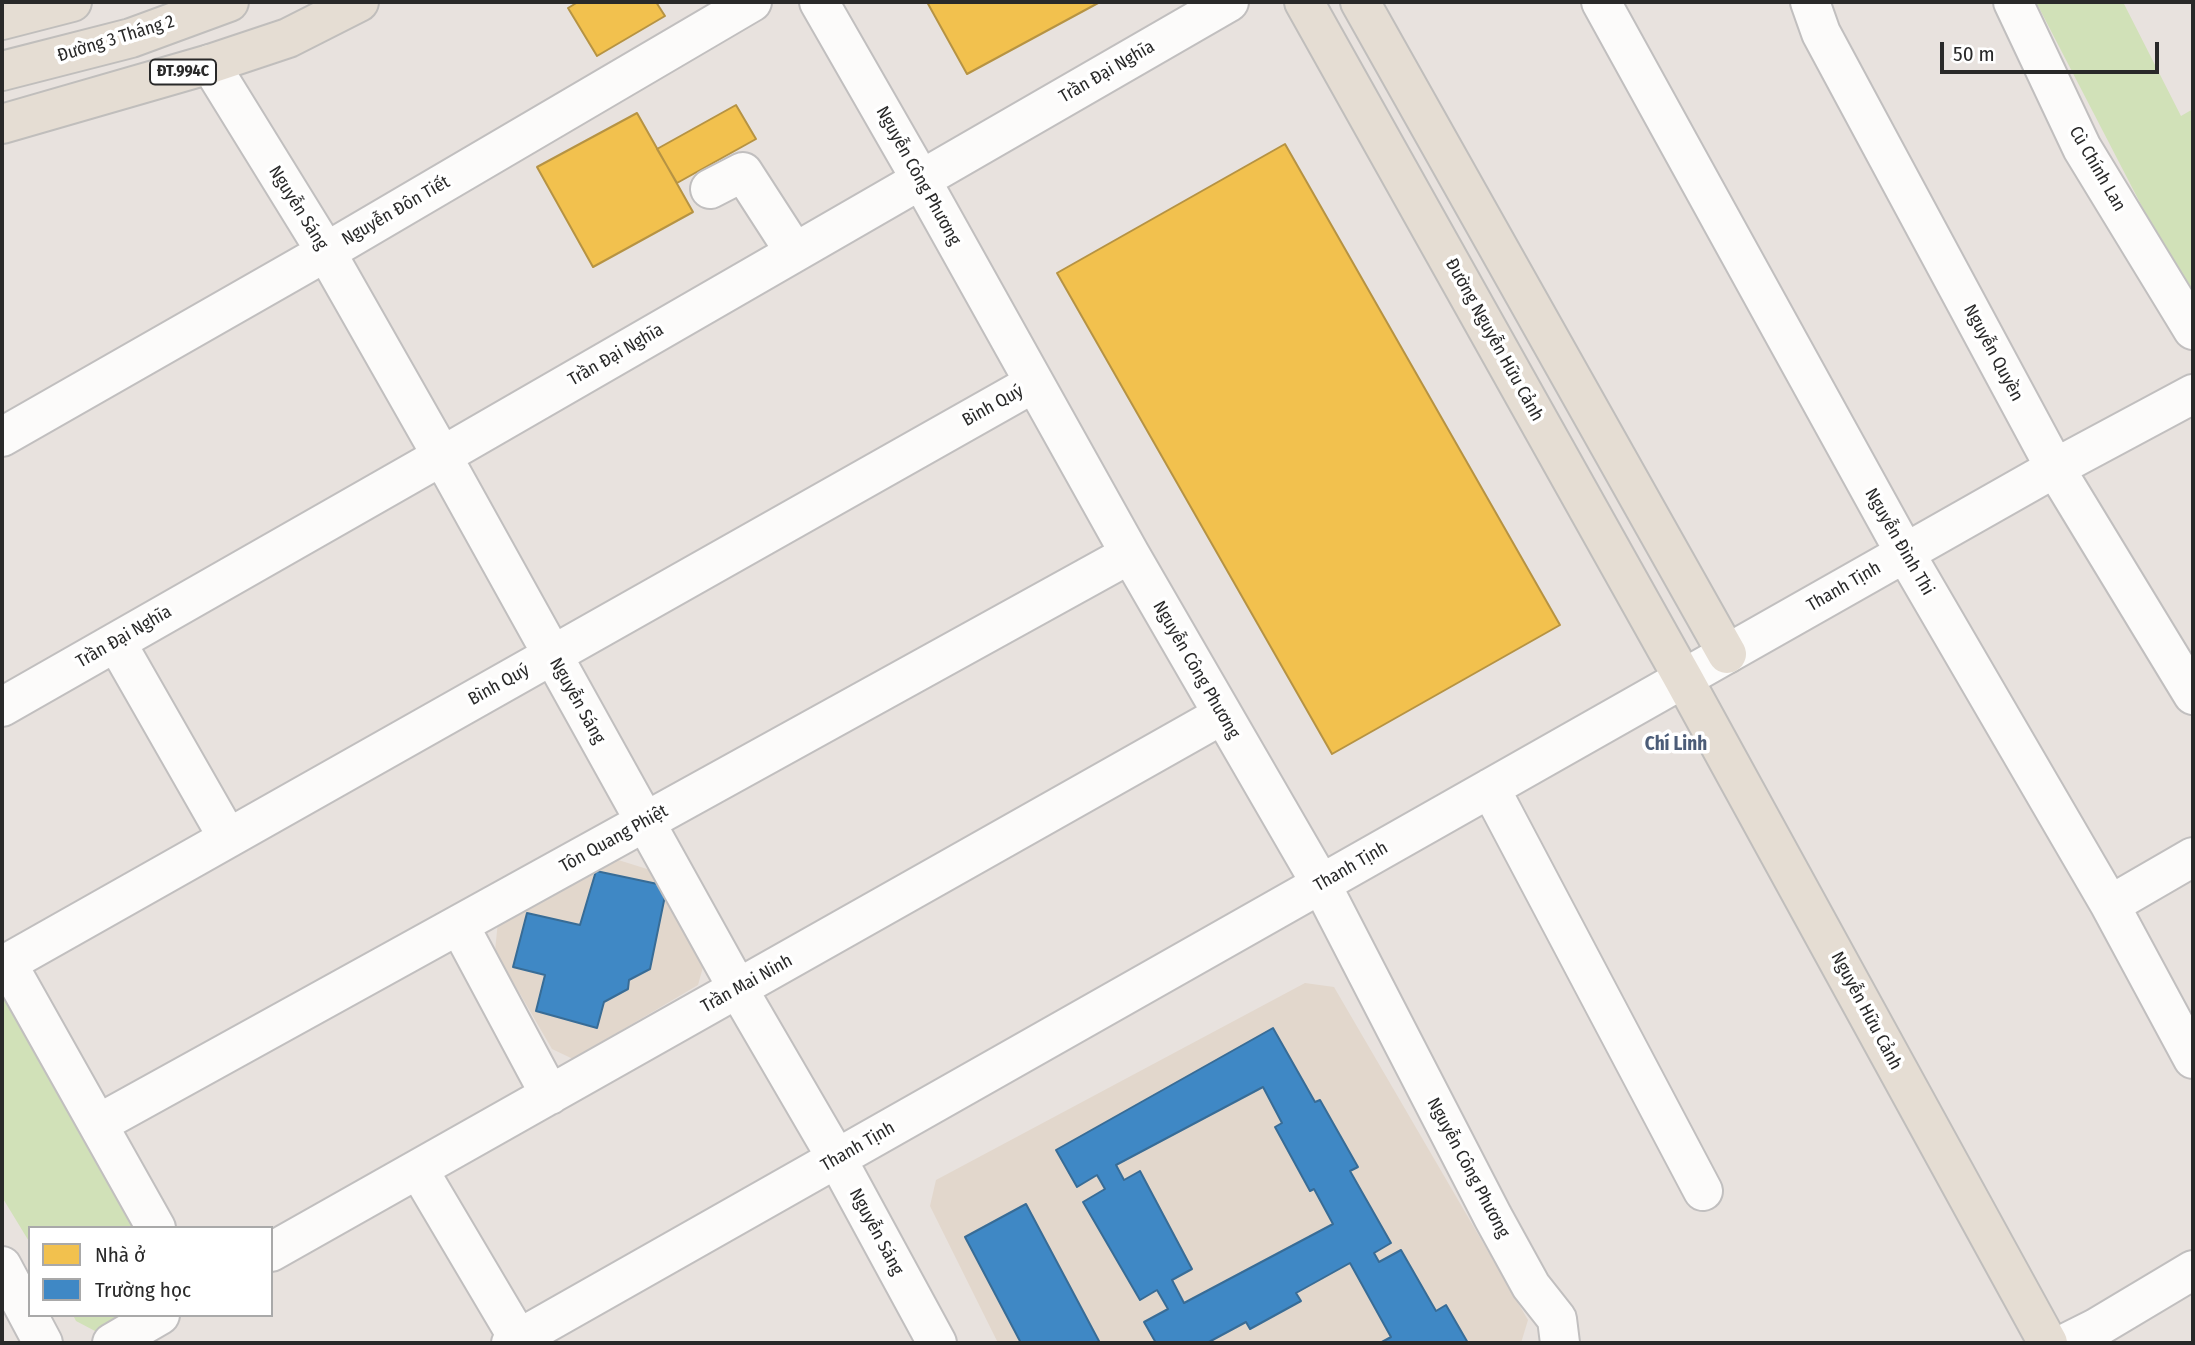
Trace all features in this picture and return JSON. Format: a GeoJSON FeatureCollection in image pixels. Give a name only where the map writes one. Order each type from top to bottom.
{"type":"FeatureCollection","features":[{"type":"Feature","properties":{"kind":"main road"},"geometry":{"type":"LineString","coordinates":[[2,20],[72,2]]}},
{"type":"Feature","properties":{"kind":"main road","name":"Đường 3 Tháng 2"},"geometry":{"type":"LineString","coordinates":[[2,71],[131,38],[229,2]]}},
{"type":"Feature","properties":{"kind":"main road","name":"ĐT.994C"},"geometry":{"type":"LineString","coordinates":[[2,124],[210,64],[288,38],[359,2]]}},
{"type":"Feature","properties":{"kind":"main road","name":"Đường Nguyễn Hữu Cảnh"},"geometry":{"type":"LineString","coordinates":[[1304,2],[1683,678]]}},
{"type":"Feature","properties":{"kind":"main road"},"geometry":{"type":"LineString","coordinates":[[1360,2],[1727,654]]}},
{"type":"Feature","properties":{"kind":"main road","name":"Nguyễn Hữu Cảnh"},"geometry":{"type":"LineString","coordinates":[[1683,678],[2048,1343]]}},
{"type":"Feature","properties":{"kind":"street","name":"Nguyễn Đôn Tiết"},"geometry":{"type":"LineString","coordinates":[[2,437],[326,252],[752,2]]}},
{"type":"Feature","properties":{"kind":"street","name":"Nguyễn Công Phương"},"geometry":{"type":"LineString","coordinates":[[819,2],[1130,554],[1321,884],[1493,1217],[1531,1286],[1557,1319],[1559,1343]]}},
{"type":"Feature","properties":{"kind":"street","name":"Trần Đại Nghĩa"},"geometry":{"type":"LineString","coordinates":[[2,707],[1229,2]]}},
{"type":"Feature","properties":{"kind":"street","name":"Nguyễn Quyền"},"geometry":{"type":"LineString","coordinates":[[1810,2],[1821,33],[2055,468],[2193,695]]}},
{"type":"Feature","properties":{"kind":"street","name":"Cù Chính Lan"},"geometry":{"type":"LineString","coordinates":[[2013,2],[2082,148],[2193,330]]}},
{"type":"Feature","properties":{"kind":"street","name":"Nguyễn Đình Thi"},"geometry":{"type":"LineString","coordinates":[[1609,8],[1905,553],[2110,905],[2193,1059]]}},
{"type":"Feature","properties":{"kind":"street","name":"Nguyễn Sáng"},"geometry":{"type":"LineString","coordinates":[[210,64],[326,252],[442,456],[738,989],[836,1159],[936,1343]]}},
{"type":"Feature","properties":{"kind":"street"},"geometry":{"type":"LineString","coordinates":[[710,189],[743,172],[794,251]]}},
{"type":"Feature","properties":{"kind":"street","name":"Bình Quý"},"geometry":{"type":"LineString","coordinates":[[4,965],[1034,383]]}},
{"type":"Feature","properties":{"kind":"street","name":"Thanh Tịnh"},"geometry":{"type":"LineString","coordinates":[[517,1342],[1683,678],[2055,468],[2193,394]]}},
{"type":"Feature","properties":{"kind":"street","name":"Tôn Quang Phiệt"},"geometry":{"type":"LineString","coordinates":[[98,1124],[1130,554]]}},
{"type":"Feature","properties":{"kind":"street"},"geometry":{"type":"LineString","coordinates":[[116,642],[228,838]]}},
{"type":"Feature","properties":{"kind":"street","name":"Trần Mai Ninh"},"geometry":{"type":"LineString","coordinates":[[273,1251],[1222,715]]}},
{"type":"Feature","properties":{"kind":"street"},"geometry":{"type":"LineString","coordinates":[[1490,788],[1703,1191]]}},
{"type":"Feature","properties":{"kind":"street"},"geometry":{"type":"LineString","coordinates":[[2110,905],[2193,857]]}},
{"type":"Feature","properties":{"kind":"street"},"geometry":{"type":"LineString","coordinates":[[459,925],[550,1095]]}},
{"type":"Feature","properties":{"kind":"street"},"geometry":{"type":"LineString","coordinates":[[4,965],[155,1226]]}},
{"type":"Feature","properties":{"kind":"street"},"geometry":{"type":"LineString","coordinates":[[418,1169],[517,1342]]}},
{"type":"Feature","properties":{"kind":"street"},"geometry":{"type":"LineString","coordinates":[[2,1266],[28,1315]]}},
{"type":"Feature","properties":{"kind":"street"},"geometry":{"type":"LineString","coordinates":[[2066,1343],[2193,1270]]}},
{"type":"Feature","properties":{"kind":"street"},"geometry":{"type":"LineString","coordinates":[[29,1317],[43,1343]]}},
{"type":"Feature","properties":{"kind":"street"},"geometry":{"type":"LineString","coordinates":[[112,1343],[157,1317]]}},
{"type":"Feature","properties":{"kind":"shaded area"},"geometry":{"type":"Polygon","coordinates":[[[615,859],[660,873],[705,960],[698,985],[573,1059],[552,1049],[495,951],[498,921],[615,859]]]}},
{"type":"Feature","properties":{"kind":"shaded area"},"geometry":{"type":"Polygon","coordinates":[[[1305,983],[1334,987],[1528,1320],[1521,1343],[998,1343],[930,1206],[936,1180],[1305,983]]]}},
{"type":"Feature","properties":{"kind":"green space"},"geometry":{"type":"Polygon","coordinates":[[[2036,2],[2123,2],[2181,116],[2193,109],[2193,305],[2036,2]]]}},
{"type":"Feature","properties":{"kind":"green space"},"geometry":{"type":"Polygon","coordinates":[[[2,991],[141,1226],[28,1226],[28,1240],[2,1197],[2,991]]]}},
{"type":"Feature","properties":{"kind":"green space"},"geometry":{"type":"Polygon","coordinates":[[[74,1317],[120,1317],[95,1331],[76,1321],[74,1317]]]}},
{"type":"Feature","properties":{"kind":"building: Nhà ở"},"geometry":{"type":"Polygon","coordinates":[[[578,2],[656,2],[665,16],[597,56],[568,8],[578,2]]]}},
{"type":"Feature","properties":{"kind":"building: Nhà ở"},"geometry":{"type":"Polygon","coordinates":[[[927,2],[1100,2],[967,74],[927,2]]]}},
{"type":"Feature","properties":{"kind":"building: Nhà ở"},"geometry":{"type":"Polygon","coordinates":[[[736,105],[756,139],[677,183],[657,149],[736,105]]]}},
{"type":"Feature","properties":{"kind":"building: Nhà ở"},"geometry":{"type":"Polygon","coordinates":[[[637,113],[693,212],[593,267],[537,167],[637,113]]]}},
{"type":"Feature","properties":{"kind":"building: Nhà ở"},"geometry":{"type":"Polygon","coordinates":[[[1285,144],[1560,625],[1332,754],[1057,273],[1285,144]]]}},
{"type":"Feature","properties":{"kind":"building: Trường học"},"geometry":{"type":"Polygon","coordinates":[[[596,871],[667,886],[650,969],[629,980],[628,989],[604,1002],[597,1028],[536,1011],[545,975],[513,967],[527,913],[580,925],[596,871]]]}},
{"type":"Feature","properties":{"kind":"building: Trường học"},"geometry":{"type":"Polygon","coordinates":[[[1273,1028],[1315,1102],[1320,1100],[1358,1167],[1350,1171],[1391,1243],[1374,1253],[1379,1262],[1401,1250],[1436,1311],[1446,1305],[1468,1343],[1380,1343],[1391,1337],[1350,1263],[1296,1293],[1301,1301],[1250,1329],[1246,1322],[1207,1343],[1156,1343],[1144,1322],[1168,1309],[1157,1290],[1140,1300],[1083,1202],[1105,1189],[1097,1175],[1077,1187],[1056,1150],[1273,1028]],[[1263,1087],[1116,1165],[1124,1180],[1140,1171],[1192,1269],[1172,1280],[1184,1303],[1333,1224],[1314,1189],[1310,1191],[1275,1127],[1282,1123],[1263,1087]]]}},
{"type":"Feature","properties":{"kind":"building: Trường học"},"geometry":{"type":"Polygon","coordinates":[[[1026,1204],[1100,1343],[1021,1343],[965,1237],[1026,1204]]]}},
{"type":"Feature","properties":{"kind":"district","name":"Chí Linh"},"geometry":{"type":"Point","coordinates":[1676,745]}}]}
